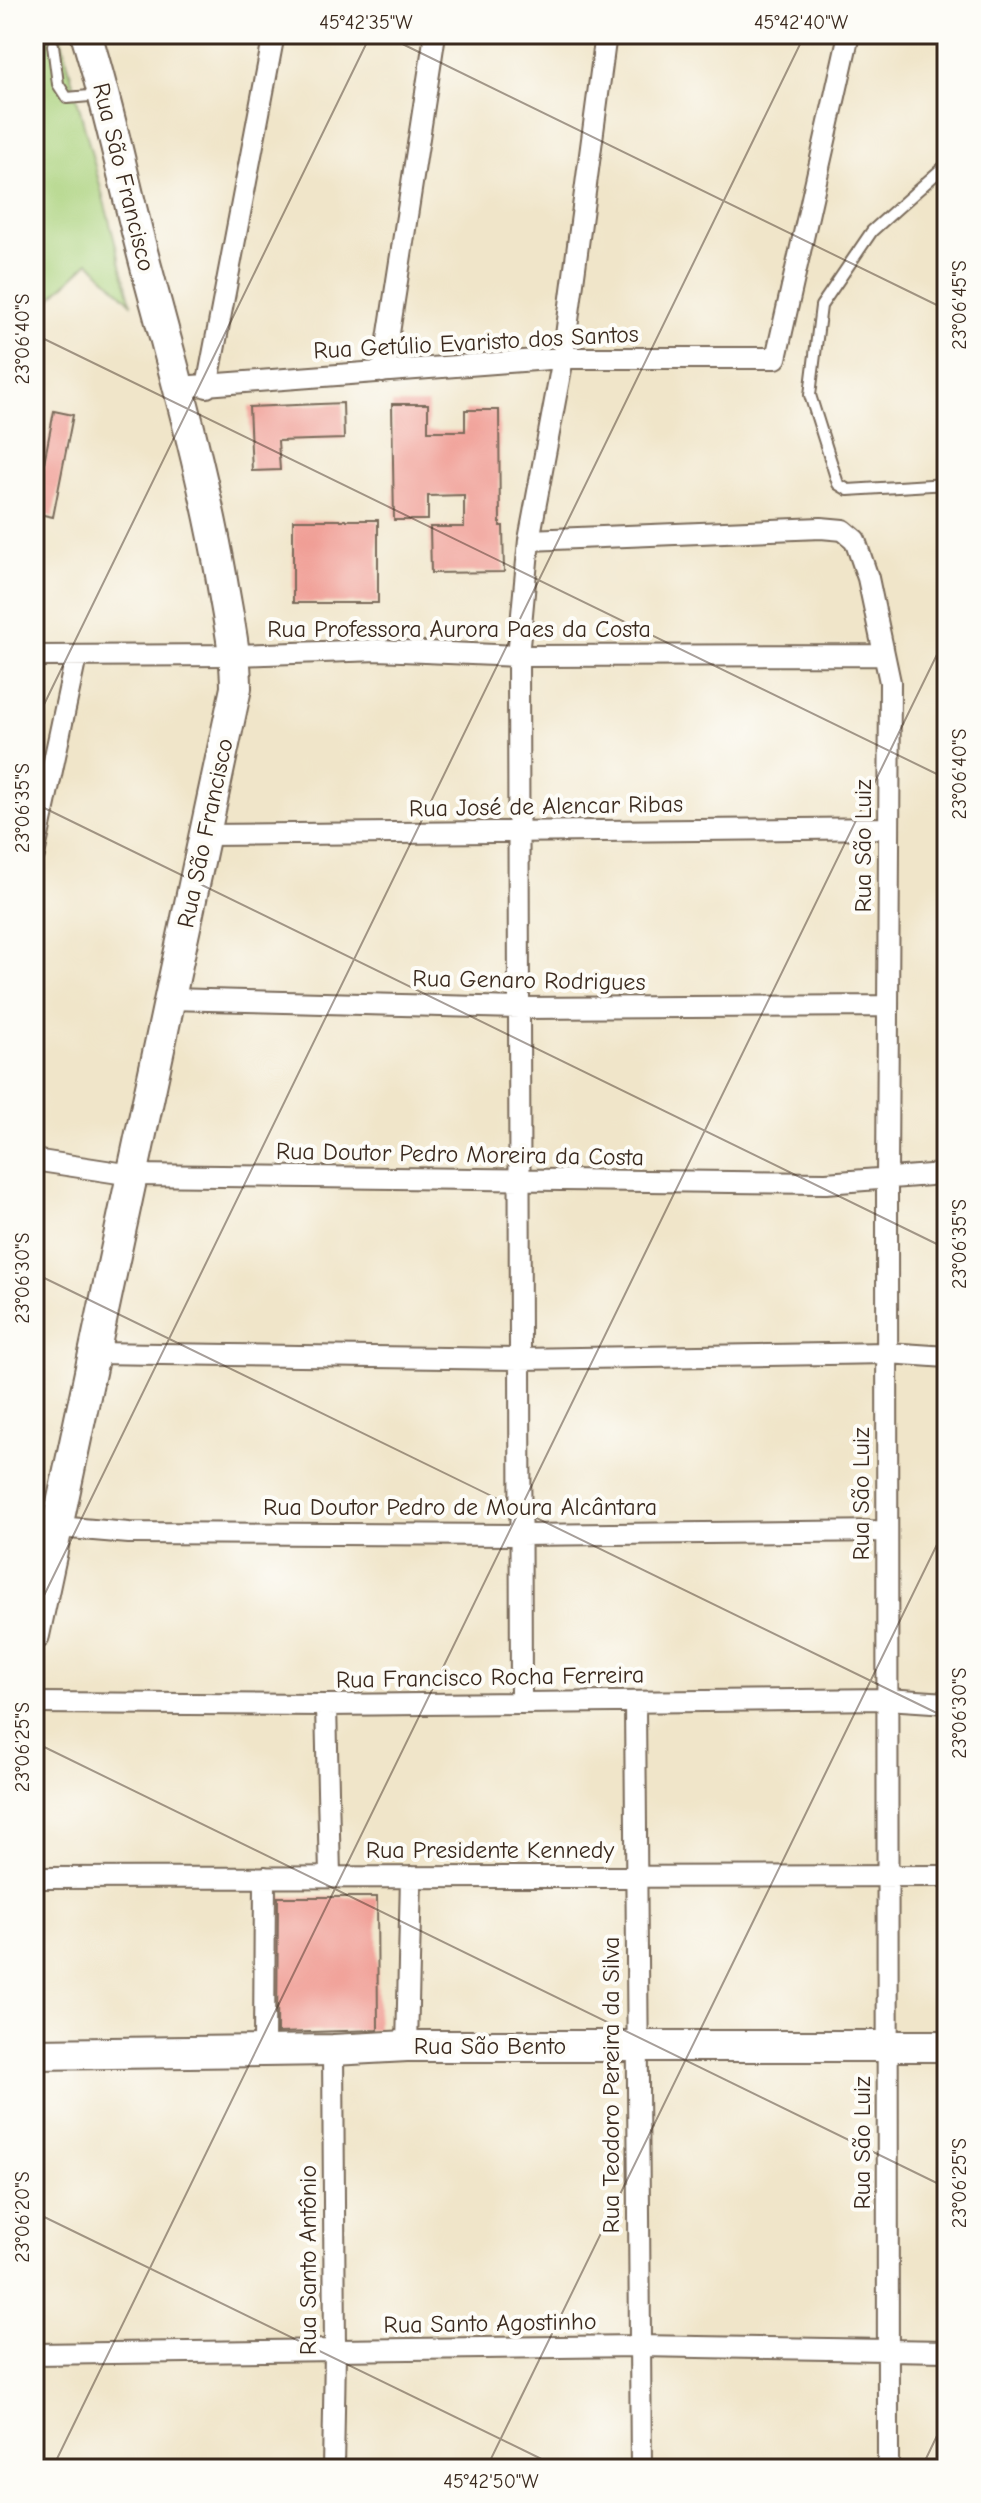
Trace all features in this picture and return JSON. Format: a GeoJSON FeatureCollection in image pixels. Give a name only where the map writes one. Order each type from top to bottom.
{"type":"FeatureCollection","features":[{"type":"Feature","properties":{"kind":"street","name":"Rua São Francisco"},"geometry":{"type":"LineString","coordinates":[[34,1635],[45,1527],[93,1353],[236,688],[236,655],[211,518],[193,387],[147,271],[105,95],[86,34]]}},
{"type":"Feature","properties":{"kind":"street"},"geometry":{"type":"LineString","coordinates":[[193,387],[274,34]]}},
{"type":"Feature","properties":{"kind":"street"},"geometry":{"type":"LineString","coordinates":[[383,372],[435,34]]}},
{"type":"Feature","properties":{"kind":"street"},"geometry":{"type":"LineString","coordinates":[[521,1702],[518,656],[529,540],[563,358],[606,34]]}},
{"type":"Feature","properties":{"kind":"street","name":"Rua Getúlio Evaristo dos Santos"},"geometry":{"type":"LineString","coordinates":[[193,387],[563,358],[776,358],[849,34]]}},
{"type":"Feature","properties":{"kind":"street","name":"Rua São Luiz"},"geometry":{"type":"LineString","coordinates":[[529,540],[821,528],[843,530],[855,540],[868,578],[890,682],[887,1178],[888,2469]]}},
{"type":"Feature","properties":{"kind":"street","name":"Rua Professora Aurora Paes da Costa"},"geometry":{"type":"LineString","coordinates":[[34,656],[236,655],[378,650],[518,656],[884,655]]}},
{"type":"Feature","properties":{"kind":"street"},"geometry":{"type":"LineString","coordinates":[[34,855],[76,657]]}},
{"type":"Feature","properties":{"kind":"street","name":"Rua José de Alencar Ribas"},"geometry":{"type":"LineString","coordinates":[[204,835],[889,828]]}},
{"type":"Feature","properties":{"kind":"street","name":"Rua Genaro Rodrigues"},"geometry":{"type":"LineString","coordinates":[[170,999],[519,1008],[888,1006]]}},
{"type":"Feature","properties":{"kind":"street","name":"Rua Doutor Pedro Moreira da Costa"},"geometry":{"type":"LineString","coordinates":[[34,1160],[132,1175],[520,1181],[826,1183],[947,1172]]}},
{"type":"Feature","properties":{"kind":"street"},"geometry":{"type":"LineString","coordinates":[[93,1353],[520,1359],[888,1353],[947,1357]]}},
{"type":"Feature","properties":{"kind":"street","name":"Rua Doutor Pedro de Moura Alcântara"},"geometry":{"type":"LineString","coordinates":[[45,1527],[129,1533],[520,1535],[887,1531]]}},
{"type":"Feature","properties":{"kind":"street","name":"Rua Francisco Rocha Ferreira"},"geometry":{"type":"LineString","coordinates":[[34,1703],[326,1705],[887,1699],[947,1703]]}},
{"type":"Feature","properties":{"kind":"street","name":"Rua Teodoro Pereira da Silva"},"geometry":{"type":"LineString","coordinates":[[635,1702],[641,2469]]}},
{"type":"Feature","properties":{"kind":"street"},"geometry":{"type":"LineString","coordinates":[[326,1705],[330,1876]]}},
{"type":"Feature","properties":{"kind":"street","name":"Rua Presidente Kennedy"},"geometry":{"type":"LineString","coordinates":[[34,1878],[947,1876]]}},
{"type":"Feature","properties":{"kind":"street"},"geometry":{"type":"LineString","coordinates":[[264,2050],[265,1877]]}},
{"type":"Feature","properties":{"kind":"street"},"geometry":{"type":"LineString","coordinates":[[407,2046],[411,1877]]}},
{"type":"Feature","properties":{"kind":"street","name":"Rua São Bento"},"geometry":{"type":"LineString","coordinates":[[34,2054],[333,2050],[407,2046],[947,2046]]}},
{"type":"Feature","properties":{"kind":"street","name":"Rua Santo Antônio"},"geometry":{"type":"LineString","coordinates":[[333,2050],[333,2469]]}},
{"type":"Feature","properties":{"kind":"street","name":"Rua Santo Agostinho"},"geometry":{"type":"LineString","coordinates":[[34,2354],[638,2346],[947,2351]]}},
{"type":"Feature","properties":{"kind":"lane"},"geometry":{"type":"LineString","coordinates":[[53,45],[58,84],[67,98],[105,95]]}},
{"type":"Feature","properties":{"kind":"lane"},"geometry":{"type":"LineString","coordinates":[[947,164],[872,231],[821,306],[810,395],[838,484],[848,490],[947,484]]}},
{"type":"Feature","properties":{"kind":"green space"},"geometry":{"type":"Polygon","coordinates":[[[34,34],[60,34],[131,303],[89,262],[34,314],[34,34]]]}},
{"type":"Feature","properties":{"kind":"building"},"geometry":{"type":"Polygon","coordinates":[[[343,403],[344,439],[278,441],[280,470],[252,471],[249,407],[343,403]]]}},
{"type":"Feature","properties":{"kind":"building"},"geometry":{"type":"Polygon","coordinates":[[[392,404],[428,404],[428,431],[465,431],[465,410],[499,410],[500,526],[503,526],[504,572],[431,573],[430,527],[464,527],[464,495],[428,496],[428,520],[394,520],[392,404]]]}},
{"type":"Feature","properties":{"kind":"building"},"geometry":{"type":"Polygon","coordinates":[[[54,411],[73,415],[53,517],[34,513],[34,494],[38,494],[54,411]]]}},
{"type":"Feature","properties":{"kind":"building"},"geometry":{"type":"Polygon","coordinates":[[[293,520],[378,520],[378,603],[293,603],[293,520]]]}},
{"type":"Feature","properties":{"kind":"building"},"geometry":{"type":"Polygon","coordinates":[[[278,1897],[377,1897],[378,2030],[277,2033],[278,1897]]]}}]}
